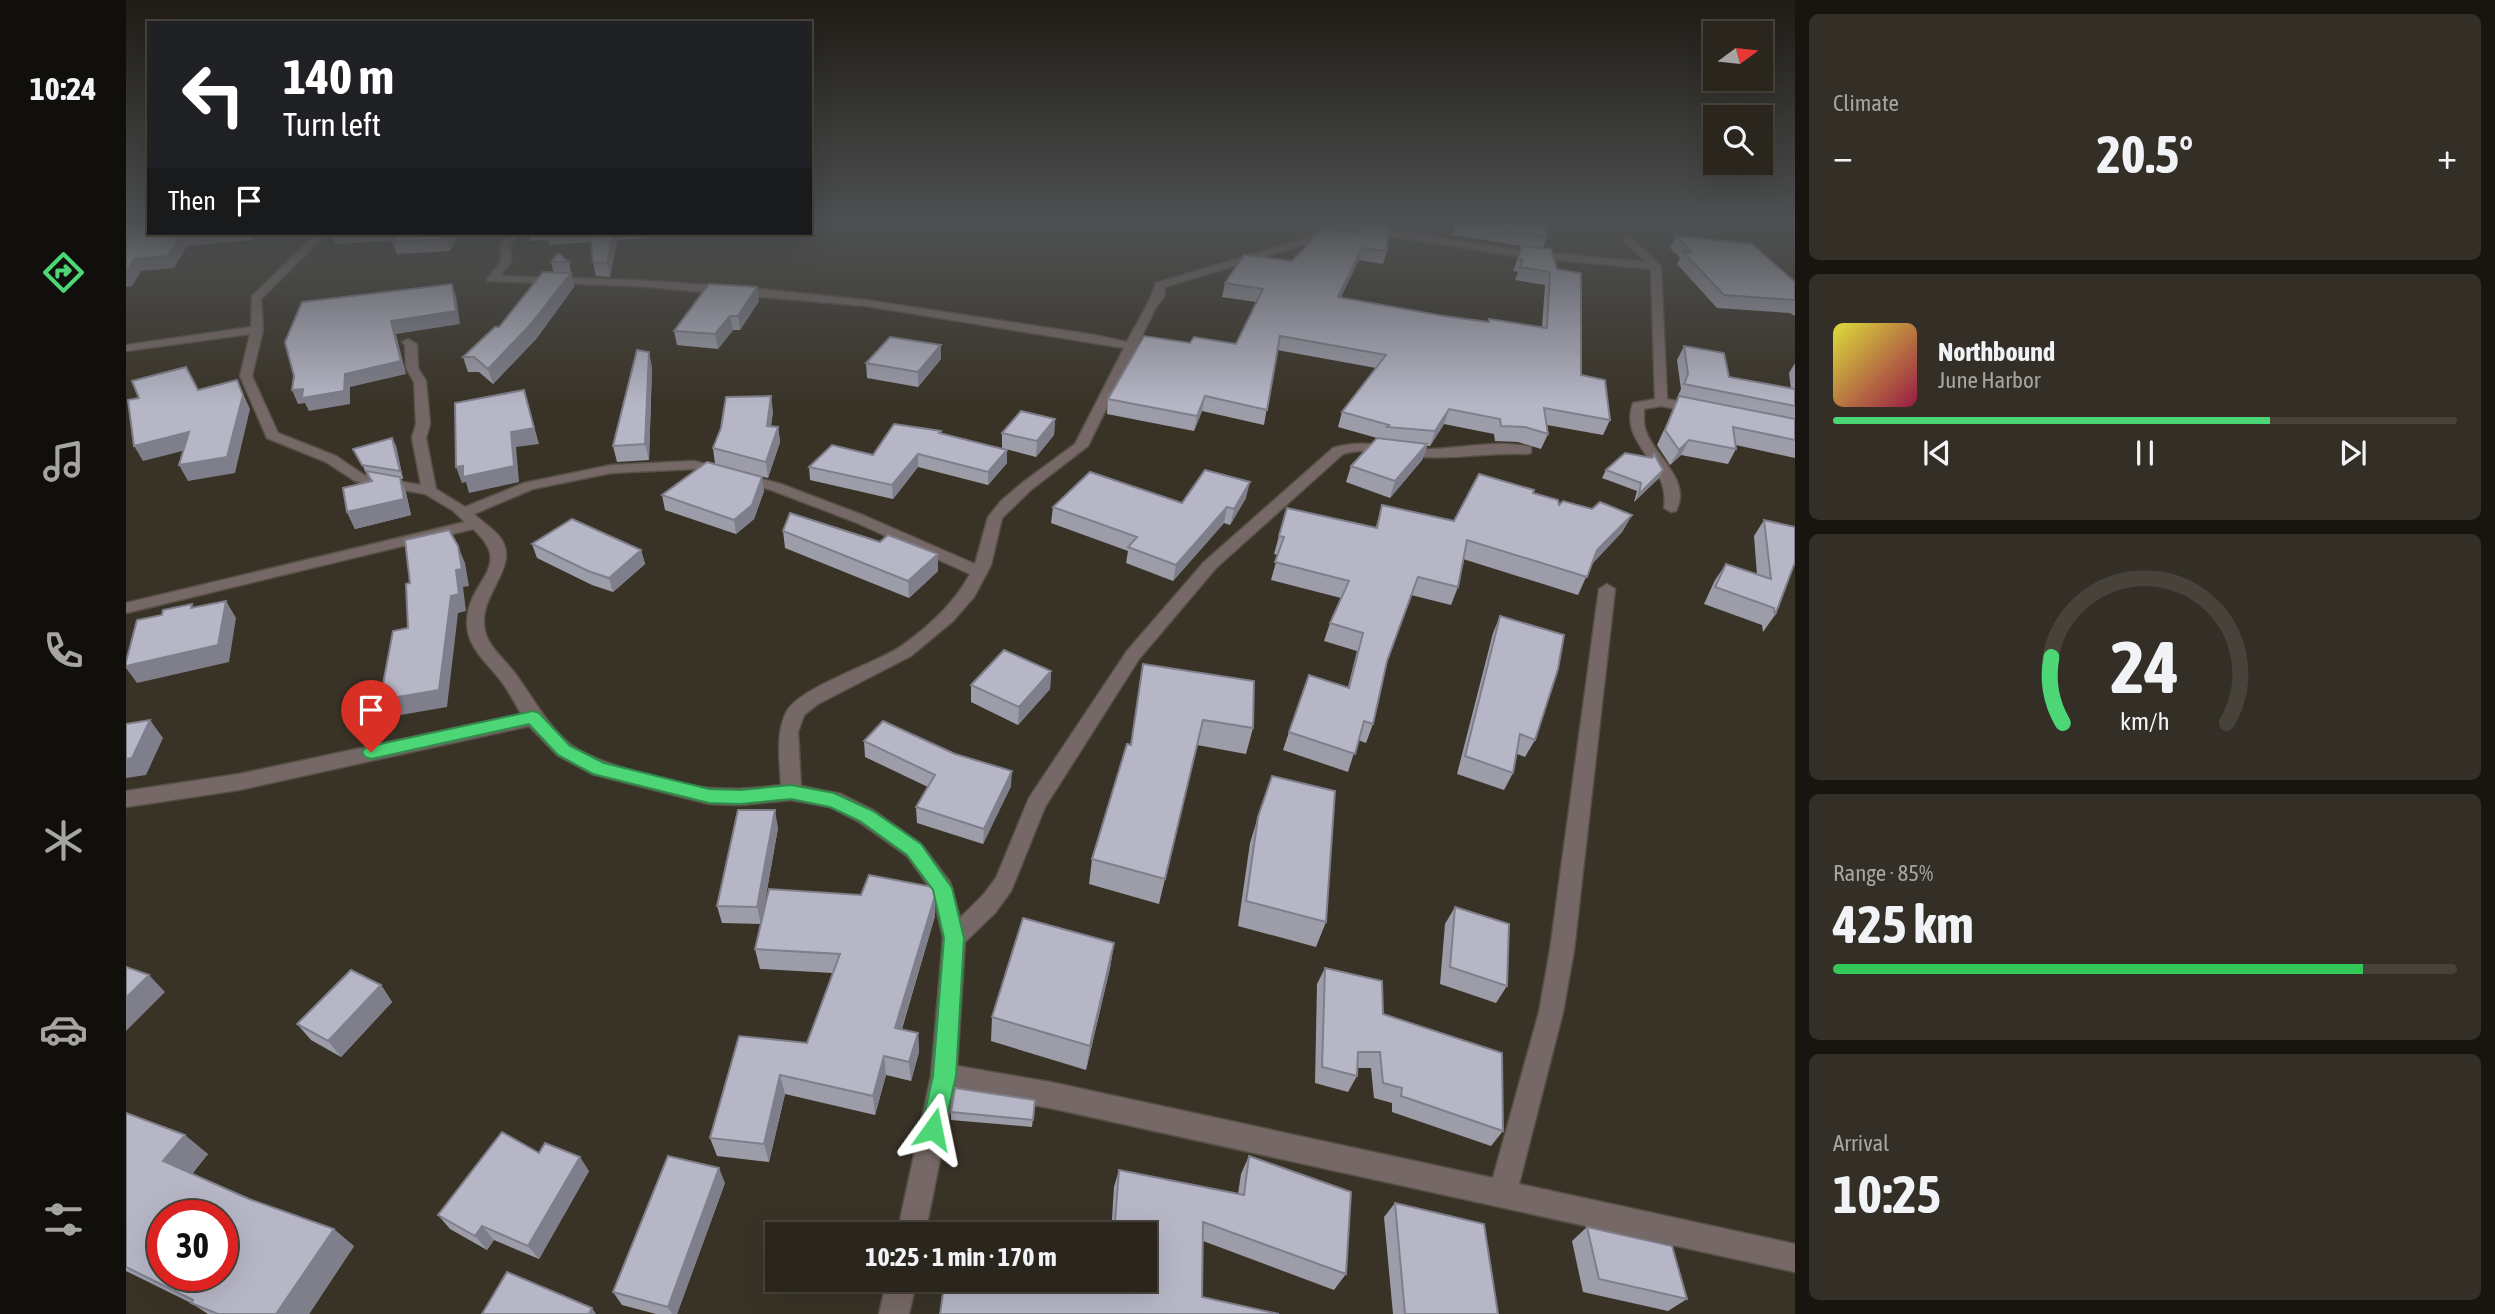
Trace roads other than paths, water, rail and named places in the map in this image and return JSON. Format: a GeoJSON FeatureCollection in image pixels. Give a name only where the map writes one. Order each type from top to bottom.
{"type":"FeatureCollection","features":[{"type":"Feature","properties":{"kind":"street"},"geometry":{"type":"LineString","coordinates":[[272,282],[256,298],[257,330],[246,376],[272,435],[331,459],[360,478],[429,491],[469,518],[493,539],[500,554],[499,562],[480,600],[475,622],[479,643],[508,677],[533,718],[564,750],[599,769],[709,796],[740,797],[791,792],[834,800],[866,816],[914,850],[942,888],[954,938],[944,1076],[914,1222]]}},
{"type":"Feature","properties":{"kind":"street"},"geometry":{"type":"LineString","coordinates":[[612,282],[845,300],[1095,338],[1130,346]]}},
{"type":"Feature","properties":{"kind":"street"},"geometry":{"type":"LineString","coordinates":[[791,792],[789,732],[796,712],[812,699],[905,652],[947,617],[968,593],[979,572],[995,517],[1006,503],[1081,446],[1130,346],[1151,306],[1159,297],[1160,285],[1169,282]]}},
{"type":"Feature","properties":{"kind":"street"},"geometry":{"type":"LineString","coordinates":[[1657,282],[1661,402]]}},
{"type":"Feature","properties":{"kind":"street"},"geometry":{"type":"LineString","coordinates":[[126,348],[257,330]]}},
{"type":"Feature","properties":{"kind":"street"},"geometry":{"type":"LineString","coordinates":[[408,342],[411,344],[409,363],[412,373],[420,381],[423,424],[419,438],[429,491]]}},
{"type":"Feature","properties":{"kind":"street"},"geometry":{"type":"LineString","coordinates":[[1671,508],[1675,496],[1663,464],[1638,428],[1638,407],[1661,402],[1714,412]]}},
{"type":"Feature","properties":{"kind":"street"},"geometry":{"type":"LineString","coordinates":[[954,938],[997,895],[1010,873],[1023,830],[1036,804],[1133,655],[1226,548],[1338,452],[1349,447],[1426,453],[1494,448],[1526,450]]}},
{"type":"Feature","properties":{"kind":"street"},"geometry":{"type":"LineString","coordinates":[[126,608],[241,577],[386,547],[469,518],[529,486],[611,469],[694,466],[776,487],[860,519],[979,572]]}},
{"type":"Feature","properties":{"kind":"street"},"geometry":{"type":"LineString","coordinates":[[1503,1193],[1550,1012],[1562,950],[1607,589]]}},
{"type":"Feature","properties":{"kind":"street"},"geometry":{"type":"LineString","coordinates":[[126,799],[239,782],[533,718]]}},
{"type":"Feature","properties":{"kind":"street"},"geometry":{"type":"LineString","coordinates":[[944,1076],[1050,1095],[1795,1258]]}},
{"type":"Feature","properties":{"kind":"street"},"geometry":{"type":"LineString","coordinates":[[894,1314],[899,1292]]}}]}
